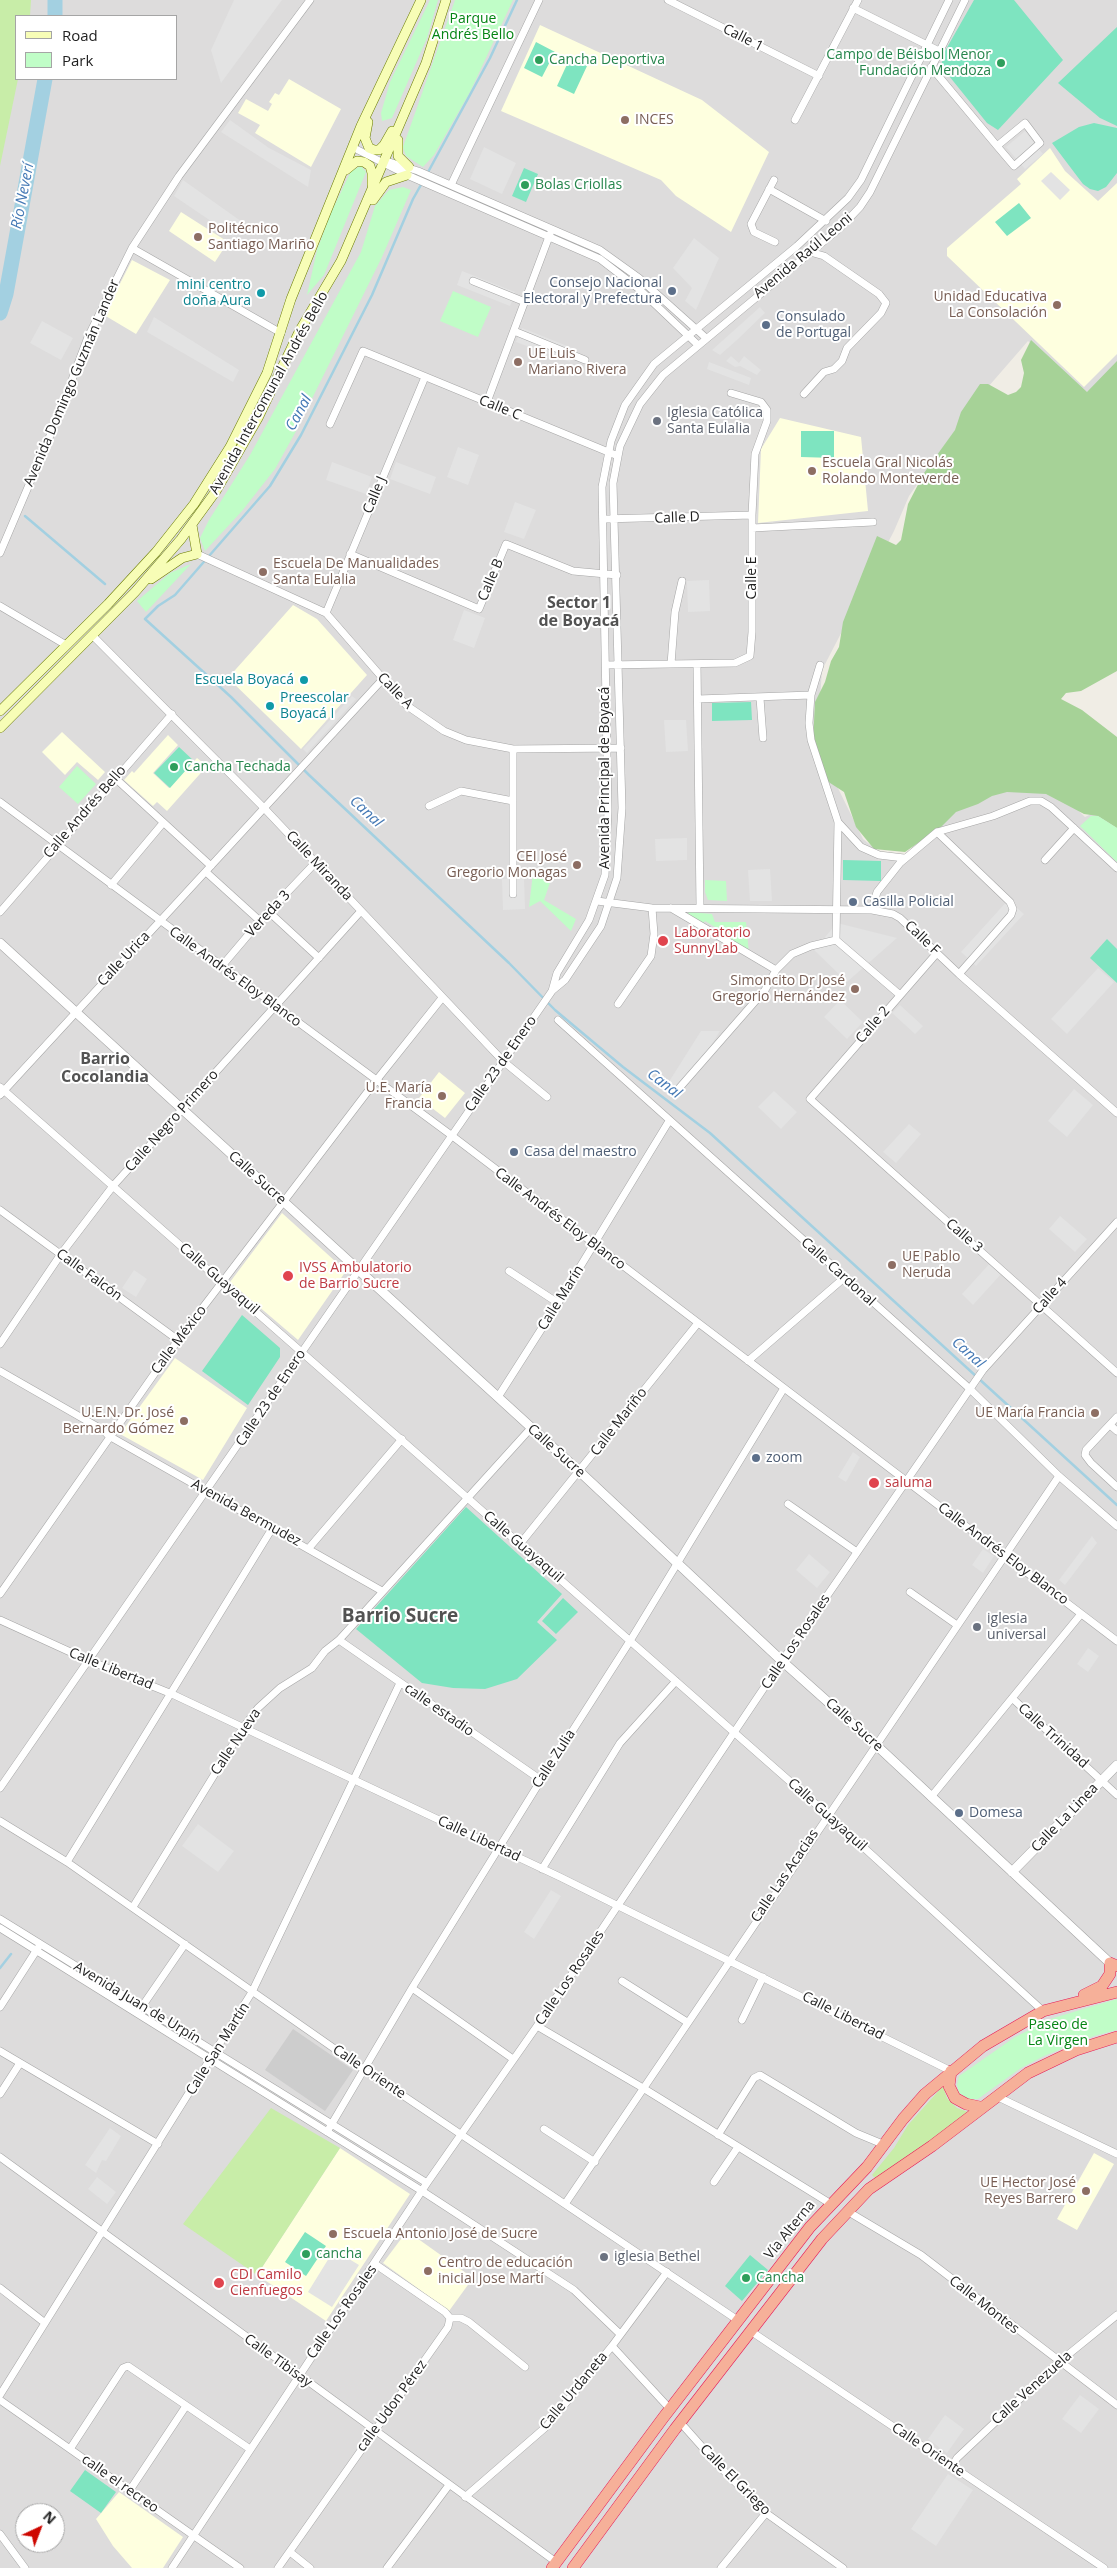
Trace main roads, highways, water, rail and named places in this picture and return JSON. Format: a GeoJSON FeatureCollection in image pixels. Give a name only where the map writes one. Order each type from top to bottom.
{"type":"FeatureCollection","features":[{"type":"Feature","properties":{"kind":"highway"},"geometry":{"type":"LineString","coordinates":[[1068,2005],[1102,1986],[1110,1974],[1113,1964]]}},
{"type":"Feature","properties":{"kind":"highway","name":"Vía Alterna"},"geometry":{"type":"LineString","coordinates":[[554,2565],[670,2409],[810,2227],[885,2145],[914,2105],[951,2070],[984,2046],[1043,2011],[1117,1992]]}},
{"type":"Feature","properties":{"kind":"highway"},"geometry":{"type":"LineString","coordinates":[[573,2568],[680,2422],[752,2332],[822,2239],[870,2189],[932,2146],[980,2107],[1046,2064],[1076,2050],[1117,2037]]}},
{"type":"Feature","properties":{"kind":"highway"},"geometry":{"type":"LineString","coordinates":[[951,2070],[949,2086],[955,2098],[966,2104],[980,2107]]}},
{"type":"Feature","properties":{"kind":"main road","name":"Avenida Intercomunal Andrés Bello"},"geometry":{"type":"LineString","coordinates":[[0,728],[139,588],[192,525],[216,491],[249,435],[300,330],[341,261],[426,63],[446,0]]}},
{"type":"Feature","properties":{"kind":"main road","name":"Avenida Intercomunal Andrés Bello"},"geometry":{"type":"LineString","coordinates":[[0,711],[108,604],[156,552],[203,491],[250,411],[267,373],[290,300],[342,174],[418,3]]}},
{"type":"Feature","properties":{"kind":"main road"},"geometry":{"type":"LineString","coordinates":[[374,100],[365,138],[369,148],[379,150],[402,116]]}},
{"type":"Feature","properties":{"kind":"main road"},"geometry":{"type":"LineString","coordinates":[[364,209],[369,206],[386,182],[412,173],[396,151],[403,123],[402,116]]}},
{"type":"Feature","properties":{"kind":"main road"},"geometry":{"type":"LineString","coordinates":[[342,174],[351,164],[364,162],[370,166],[372,173],[371,192]]}},
{"type":"Feature","properties":{"kind":"main road"},"geometry":{"type":"LineString","coordinates":[[139,588],[182,558],[197,554],[192,525]]}},
{"type":"Feature","properties":{"kind":"waterway","name":"Río Neverí"},"geometry":{"type":"LineString","coordinates":[[55,0],[55,15]]}},
{"type":"Feature","properties":{"kind":"waterway","name":"Canal"},"geometry":{"type":"LineString","coordinates":[[427,174],[490,58],[517,0]]}},
{"type":"Feature","properties":{"kind":"waterway","name":"Río Neverí"},"geometry":{"type":"LineString","coordinates":[[0,313],[6,294],[45,80]]}},
{"type":"Feature","properties":{"kind":"waterway","name":"Canal"},"geometry":{"type":"LineString","coordinates":[[422,183],[413,199],[372,295],[301,435],[270,486],[175,595],[158,606],[145,619],[231,697],[309,775],[509,963],[555,1010],[623,1067],[710,1133],[1117,1505]]}},
{"type":"Feature","properties":{"kind":"waterway"},"geometry":{"type":"LineString","coordinates":[[25,516],[105,584]]}},
{"type":"Feature","properties":{"kind":"waterway"},"geometry":{"type":"LineString","coordinates":[[0,1968],[11,1954]]}},
{"type":"Feature","properties":{"kind":"place","name":"Cancha Deportiva"},"geometry":{"type":"Point","coordinates":[539,60]}},
{"type":"Feature","properties":{"kind":"place","name":"Campo de Béisbol Menor Fundación Mendoza"},"geometry":{"type":"Point","coordinates":[1001,63]}},
{"type":"Feature","properties":{"kind":"place","name":"INCES"},"geometry":{"type":"Point","coordinates":[625,120]}},
{"type":"Feature","properties":{"kind":"place","name":"Bolas Criollas"},"geometry":{"type":"Point","coordinates":[525,185]}},
{"type":"Feature","properties":{"kind":"place","name":"Politécnico Santiago Mariño"},"geometry":{"type":"Point","coordinates":[198,237]}},
{"type":"Feature","properties":{"kind":"place","name":"Consejo Nacional Electoral y Prefectura"},"geometry":{"type":"Point","coordinates":[672,291]}},
{"type":"Feature","properties":{"kind":"place","name":"mini centro doña Aura"},"geometry":{"type":"Point","coordinates":[261,293]}},
{"type":"Feature","properties":{"kind":"place","name":"Unidad Educativa La Consolación"},"geometry":{"type":"Point","coordinates":[1057,305]}},
{"type":"Feature","properties":{"kind":"place","name":"Consulado de Portugal"},"geometry":{"type":"Point","coordinates":[766,325]}},
{"type":"Feature","properties":{"kind":"place","name":"UE Luis Mariano Rivera"},"geometry":{"type":"Point","coordinates":[518,362]}},
{"type":"Feature","properties":{"kind":"place","name":"Iglesia Católica Santa Eulalia"},"geometry":{"type":"Point","coordinates":[657,421]}},
{"type":"Feature","properties":{"kind":"place","name":"Escuela Gral Nicolás Rolando Monteverde"},"geometry":{"type":"Point","coordinates":[812,471]}},
{"type":"Feature","properties":{"kind":"place","name":"Escuela De Manualidades Santa Eulalia"},"geometry":{"type":"Point","coordinates":[263,572]}},
{"type":"Feature","properties":{"kind":"place","name":"Escuela Boyacá"},"geometry":{"type":"Point","coordinates":[304,680]}},
{"type":"Feature","properties":{"kind":"place","name":"Preescolar Boyacá I"},"geometry":{"type":"Point","coordinates":[270,706]}},
{"type":"Feature","properties":{"kind":"place","name":"Cancha Techada"},"geometry":{"type":"Point","coordinates":[174,767]}},
{"type":"Feature","properties":{"kind":"place","name":"CEI José Gregorio Monagas"},"geometry":{"type":"Point","coordinates":[577,865]}},
{"type":"Feature","properties":{"kind":"place","name":"Casilla Policial"},"geometry":{"type":"Point","coordinates":[853,902]}},
{"type":"Feature","properties":{"kind":"place","name":"Laboratorio SunnyLab"},"geometry":{"type":"Point","coordinates":[663,941]}},
{"type":"Feature","properties":{"kind":"place","name":"Simoncito Dr José Gregorio Hernández"},"geometry":{"type":"Point","coordinates":[855,989]}},
{"type":"Feature","properties":{"kind":"place","name":"U.E. María Francia"},"geometry":{"type":"Point","coordinates":[442,1096]}},
{"type":"Feature","properties":{"kind":"place","name":"Casa del maestro"},"geometry":{"type":"Point","coordinates":[514,1152]}},
{"type":"Feature","properties":{"kind":"place","name":"UE Pablo Neruda"},"geometry":{"type":"Point","coordinates":[892,1265]}},
{"type":"Feature","properties":{"kind":"place","name":"IVSS Ambulatorio de Barrio Sucre"},"geometry":{"type":"Point","coordinates":[288,1276]}},
{"type":"Feature","properties":{"kind":"place","name":"UE María Francia"},"geometry":{"type":"Point","coordinates":[1095,1413]}},
{"type":"Feature","properties":{"kind":"place","name":"U.E.N. Dr. José Bernardo Gómez"},"geometry":{"type":"Point","coordinates":[184,1421]}},
{"type":"Feature","properties":{"kind":"place","name":"zoom"},"geometry":{"type":"Point","coordinates":[756,1458]}},
{"type":"Feature","properties":{"kind":"place","name":"saluma"},"geometry":{"type":"Point","coordinates":[874,1483]}},
{"type":"Feature","properties":{"kind":"place","name":"iglesia universal"},"geometry":{"type":"Point","coordinates":[977,1627]}},
{"type":"Feature","properties":{"kind":"place","name":"Domesa"},"geometry":{"type":"Point","coordinates":[959,1813]}},
{"type":"Feature","properties":{"kind":"place","name":"UE Hector José Reyes Barrero"},"geometry":{"type":"Point","coordinates":[1086,2191]}},
{"type":"Feature","properties":{"kind":"place","name":"Escuela Antonio José de Sucre"},"geometry":{"type":"Point","coordinates":[333,2234]}},
{"type":"Feature","properties":{"kind":"place","name":"cancha"},"geometry":{"type":"Point","coordinates":[306,2254]}},
{"type":"Feature","properties":{"kind":"place","name":"iglesia Bethel"},"geometry":{"type":"Point","coordinates":[604,2257]}},
{"type":"Feature","properties":{"kind":"place","name":"Centro de educación inicial Jose Martí"},"geometry":{"type":"Point","coordinates":[428,2271]}},
{"type":"Feature","properties":{"kind":"place","name":"Cancha"},"geometry":{"type":"Point","coordinates":[746,2278]}},
{"type":"Feature","properties":{"kind":"place","name":"CDI Camilo Cienfuegos"},"geometry":{"type":"Point","coordinates":[219,2283]}},
{"type":"Feature","properties":{"kind":"district","name":"Sector 1 de Boyacá"},"geometry":{"type":"Point","coordinates":[579,612]}},
{"type":"Feature","properties":{"kind":"district","name":"Barrio Cocolandia"},"geometry":{"type":"Point","coordinates":[105,1068]}},
{"type":"Feature","properties":{"kind":"district","name":"Barrio Sucre"},"geometry":{"type":"Point","coordinates":[400,1617]}},
{"type":"Feature","properties":{"kind":"park label","name":"Parque Andrés Bello"},"geometry":{"type":"Point","coordinates":[473,28]}},
{"type":"Feature","properties":{"kind":"park label","name":"Paseo de La Virgen"},"geometry":{"type":"Point","coordinates":[1058,2034]}}]}
